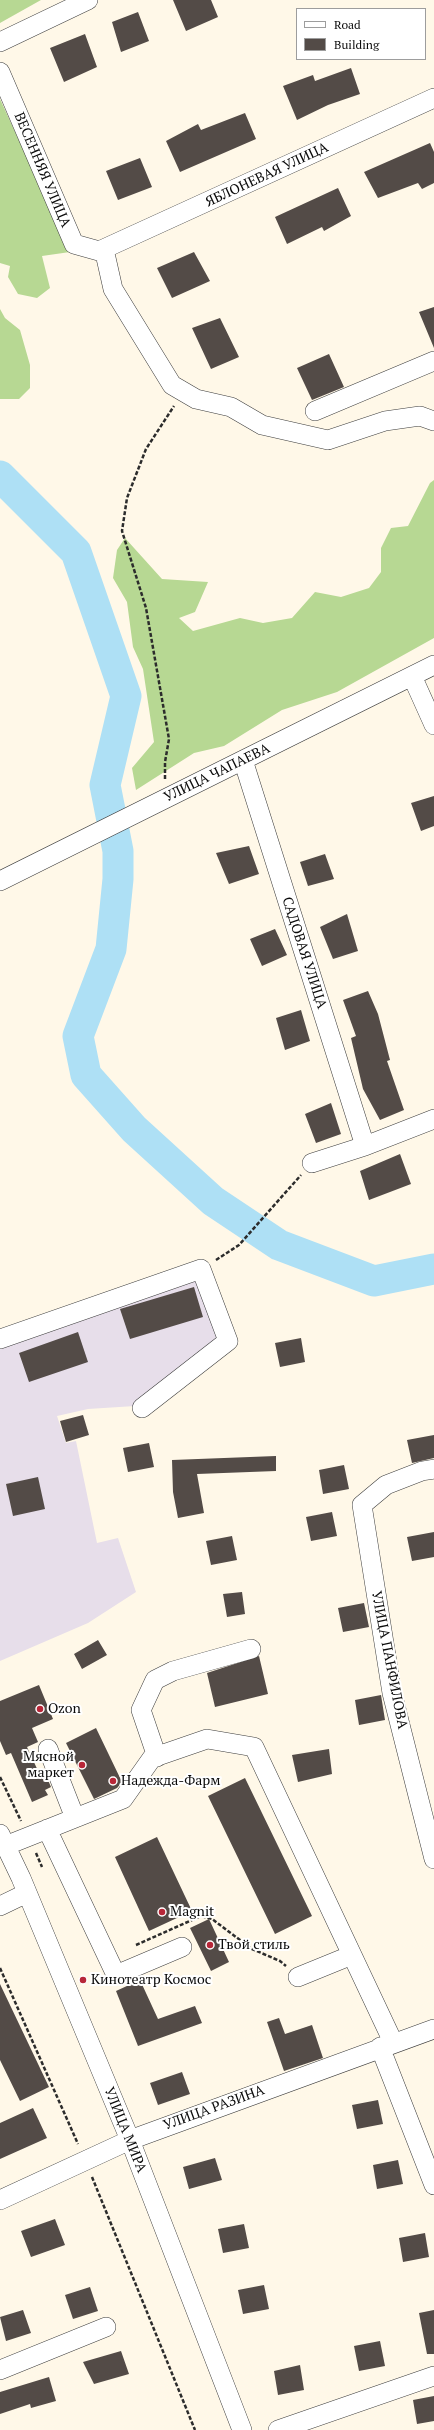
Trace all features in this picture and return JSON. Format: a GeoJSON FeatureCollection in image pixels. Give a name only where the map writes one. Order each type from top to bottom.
{"type":"FeatureCollection","features":[{"type":"Feature","properties":{"kind":"street"},"geometry":{"type":"LineString","coordinates":[[0,42],[88,0]]}},
{"type":"Feature","properties":{"kind":"street","name":"ВЕСЕННЯЯ УЛИЦА"},"geometry":{"type":"LineString","coordinates":[[0,72],[74,244],[102,250]]}},
{"type":"Feature","properties":{"kind":"street","name":"ЯБЛОНЕВАЯ УЛИЦА"},"geometry":{"type":"LineString","coordinates":[[102,250],[434,98]]}},
{"type":"Feature","properties":{"kind":"street"},"geometry":{"type":"LineString","coordinates":[[102,250],[113,289],[172,385],[196,399],[232,407],[262,425],[328,440],[385,421],[420,416],[434,421]]}},
{"type":"Feature","properties":{"kind":"street"},"geometry":{"type":"LineString","coordinates":[[315,411],[434,361]]}},
{"type":"Feature","properties":{"kind":"street","name":"УЛИЦА ЧАПАЕВА"},"geometry":{"type":"LineString","coordinates":[[0,881],[434,665]]}},
{"type":"Feature","properties":{"kind":"street"},"geometry":{"type":"LineString","coordinates":[[412,676],[434,725]]}},
{"type":"Feature","properties":{"kind":"street","name":"САДОВАЯ УЛИЦА"},"geometry":{"type":"LineString","coordinates":[[243,760],[365,1146]]}},
{"type":"Feature","properties":{"kind":"street"},"geometry":{"type":"LineString","coordinates":[[312,1163],[365,1146],[434,1119]]}},
{"type":"Feature","properties":{"kind":"street"},"geometry":{"type":"LineString","coordinates":[[0,1339],[201,1269],[228,1341],[142,1408]]}},
{"type":"Feature","properties":{"kind":"street","name":"УЛИЦА ПАНФИЛОВА"},"geometry":{"type":"LineString","coordinates":[[434,1469],[422,1471],[386,1485],[362,1505],[392,1693],[434,1859]]}},
{"type":"Feature","properties":{"kind":"street"},"geometry":{"type":"LineString","coordinates":[[156,1757],[141,1710],[155,1680],[173,1671],[251,1649]]}},
{"type":"Feature","properties":{"kind":"street"},"geometry":{"type":"LineString","coordinates":[[3,1840],[47,1829],[122,1799],[152,1758],[207,1739],[254,1747],[352,1955],[387,2045],[434,2185]]}},
{"type":"Feature","properties":{"kind":"street"},"geometry":{"type":"LineString","coordinates":[[48,1750],[75,1818]]}},
{"type":"Feature","properties":{"kind":"street"},"geometry":{"type":"LineString","coordinates":[[47,1829],[116,1976],[182,1947]]}},
{"type":"Feature","properties":{"kind":"street","name":"УЛИЦА МИРА"},"geometry":{"type":"LineString","coordinates":[[3,1840],[130,2140],[242,2430]]}},
{"type":"Feature","properties":{"kind":"street"},"geometry":{"type":"LineString","coordinates":[[0,1906],[27,1894]]}},
{"type":"Feature","properties":{"kind":"street"},"geometry":{"type":"LineString","coordinates":[[298,1977],[352,1955]]}},
{"type":"Feature","properties":{"kind":"street","name":"УЛИЦА РАЗИНА"},"geometry":{"type":"LineString","coordinates":[[0,2200],[130,2140],[434,2029]]}},
{"type":"Feature","properties":{"kind":"street"},"geometry":{"type":"LineString","coordinates":[[0,2370],[106,2328]]}},
{"type":"Feature","properties":{"kind":"street"},"geometry":{"type":"LineString","coordinates":[[278,2430],[434,2376]]}},
{"type":"Feature","properties":{"kind":"path"},"geometry":{"type":"LineString","coordinates":[[158,802],[169,739],[146,608],[122,531],[127,498],[146,449],[183,392]]}},
{"type":"Feature","properties":{"kind":"path"},"geometry":{"type":"LineString","coordinates":[[201,1269],[239,1245],[312,1163]]}},
{"type":"Feature","properties":{"kind":"path"},"geometry":{"type":"LineString","coordinates":[[108,1958],[201,1916],[212,1919],[252,1949],[280,1961],[298,1977]]}},
{"type":"Feature","properties":{"kind":"path"},"geometry":{"type":"LineString","coordinates":[[0,1968],[86,2161],[195,2430]]}},
{"type":"Feature","properties":{"kind":"shaded area"},"geometry":{"type":"Polygon","coordinates":[[[200,1276],[220,1339],[135,1406],[88,1409],[57,1416],[66,1443],[76,1441],[97,1543],[118,1538],[136,1592],[88,1623],[0,1661],[0,1344],[200,1276]]]}},
{"type":"Feature","properties":{"kind":"green space"},"geometry":{"type":"Polygon","coordinates":[[[0,0],[41,0],[0,23],[0,0]]]}},
{"type":"Feature","properties":{"kind":"green space"},"geometry":{"type":"Polygon","coordinates":[[[0,99],[70,252],[42,256],[50,288],[37,298],[18,294],[8,277],[10,266],[0,263],[0,99]]]}},
{"type":"Feature","properties":{"kind":"green space"},"geometry":{"type":"Polygon","coordinates":[[[0,309],[5,318],[20,330],[30,365],[30,388],[19,399],[0,399],[0,309]]]}},
{"type":"Feature","properties":{"kind":"green space"},"geometry":{"type":"Polygon","coordinates":[[[434,480],[434,638],[337,692],[282,710],[224,746],[194,753],[136,790],[132,768],[154,742],[143,669],[133,647],[127,602],[113,578],[117,550],[125,538],[162,579],[208,582],[195,612],[179,618],[193,631],[240,618],[263,623],[292,618],[315,592],[341,597],[369,588],[381,572],[381,548],[391,528],[408,526],[430,483],[434,480]]]}},
{"type":"Feature","properties":{"kind":"building"},"geometry":{"type":"Polygon","coordinates":[[[173,0],[211,0],[218,17],[186,31],[173,0]]]}},
{"type":"Feature","properties":{"kind":"building"},"geometry":{"type":"Polygon","coordinates":[[[138,12],[149,41],[121,52],[112,22],[138,12]]]}},
{"type":"Feature","properties":{"kind":"building"},"geometry":{"type":"Polygon","coordinates":[[[85,34],[97,67],[64,82],[50,48],[85,34]]]}},
{"type":"Feature","properties":{"kind":"building"},"geometry":{"type":"Polygon","coordinates":[[[351,68],[360,94],[328,105],[297,120],[283,86],[313,75],[315,81],[351,68]]]}},
{"type":"Feature","properties":{"kind":"building"},"geometry":{"type":"Polygon","coordinates":[[[245,113],[256,139],[180,172],[166,141],[198,124],[201,130],[245,113]]]}},
{"type":"Feature","properties":{"kind":"building"},"geometry":{"type":"Polygon","coordinates":[[[430,143],[434,152],[434,183],[422,189],[418,183],[378,198],[364,172],[430,143]]]}},
{"type":"Feature","properties":{"kind":"building"},"geometry":{"type":"Polygon","coordinates":[[[140,158],[152,187],[118,200],[106,171],[140,158]]]}},
{"type":"Feature","properties":{"kind":"building"},"geometry":{"type":"Polygon","coordinates":[[[338,188],[351,216],[324,231],[322,227],[287,244],[275,217],[338,188]]]}},
{"type":"Feature","properties":{"kind":"building"},"geometry":{"type":"Polygon","coordinates":[[[194,252],[210,281],[172,298],[157,268],[194,252]]]}},
{"type":"Feature","properties":{"kind":"building"},"geometry":{"type":"Polygon","coordinates":[[[434,307],[434,348],[419,312],[434,307]]]}},
{"type":"Feature","properties":{"kind":"building"},"geometry":{"type":"Polygon","coordinates":[[[220,318],[239,357],[211,369],[192,328],[220,318]]]}},
{"type":"Feature","properties":{"kind":"building"},"geometry":{"type":"Polygon","coordinates":[[[329,354],[344,387],[312,400],[297,368],[329,354]]]}},
{"type":"Feature","properties":{"kind":"building"},"geometry":{"type":"Polygon","coordinates":[[[434,796],[434,826],[421,831],[411,803],[434,796]]]}},
{"type":"Feature","properties":{"kind":"building"},"geometry":{"type":"Polygon","coordinates":[[[249,846],[259,874],[229,884],[216,853],[249,846]]]}},
{"type":"Feature","properties":{"kind":"building"},"geometry":{"type":"Polygon","coordinates":[[[325,854],[334,879],[308,886],[300,862],[325,854]]]}},
{"type":"Feature","properties":{"kind":"building"},"geometry":{"type":"Polygon","coordinates":[[[347,914],[358,951],[333,959],[320,927],[347,914]]]}},
{"type":"Feature","properties":{"kind":"building"},"geometry":{"type":"Polygon","coordinates":[[[275,929],[287,955],[262,966],[250,939],[275,929]]]}},
{"type":"Feature","properties":{"kind":"building"},"geometry":{"type":"Polygon","coordinates":[[[368,991],[378,1014],[390,1060],[387,1061],[404,1110],[380,1120],[363,1089],[351,1038],[356,1036],[343,1000],[368,991]]]}},
{"type":"Feature","properties":{"kind":"building"},"geometry":{"type":"Polygon","coordinates":[[[301,1010],[310,1041],[285,1050],[276,1018],[301,1010]]]}},
{"type":"Feature","properties":{"kind":"building"},"geometry":{"type":"Polygon","coordinates":[[[331,1103],[341,1134],[316,1143],[305,1114],[331,1103]]]}},
{"type":"Feature","properties":{"kind":"building"},"geometry":{"type":"Polygon","coordinates":[[[400,1154],[411,1184],[369,1200],[360,1171],[400,1154]]]}},
{"type":"Feature","properties":{"kind":"building"},"geometry":{"type":"Polygon","coordinates":[[[194,1287],[203,1317],[130,1339],[120,1309],[194,1287]]]}},
{"type":"Feature","properties":{"kind":"building"},"geometry":{"type":"Polygon","coordinates":[[[78,1332],[88,1362],[29,1382],[19,1353],[78,1332]]]}},
{"type":"Feature","properties":{"kind":"building"},"geometry":{"type":"Polygon","coordinates":[[[301,1338],[305,1362],[280,1367],[275,1343],[301,1338]]]}},
{"type":"Feature","properties":{"kind":"building"},"geometry":{"type":"Polygon","coordinates":[[[83,1415],[89,1435],[66,1442],[60,1421],[83,1415]]]}},
{"type":"Feature","properties":{"kind":"building"},"geometry":{"type":"Polygon","coordinates":[[[434,1435],[434,1458],[412,1463],[407,1440],[434,1435]]]}},
{"type":"Feature","properties":{"kind":"building"},"geometry":{"type":"Polygon","coordinates":[[[149,1443],[154,1467],[128,1472],[123,1448],[149,1443]]]}},
{"type":"Feature","properties":{"kind":"building"},"geometry":{"type":"Polygon","coordinates":[[[276,1456],[276,1471],[197,1474],[204,1513],[178,1518],[173,1492],[172,1460],[276,1456]]]}},
{"type":"Feature","properties":{"kind":"building"},"geometry":{"type":"Polygon","coordinates":[[[344,1465],[349,1489],[323,1494],[319,1470],[344,1465]]]}},
{"type":"Feature","properties":{"kind":"building"},"geometry":{"type":"Polygon","coordinates":[[[38,1477],[45,1509],[13,1516],[6,1484],[38,1477]]]}},
{"type":"Feature","properties":{"kind":"building"},"geometry":{"type":"Polygon","coordinates":[[[332,1512],[337,1536],[311,1541],[306,1517],[332,1512]]]}},
{"type":"Feature","properties":{"kind":"building"},"geometry":{"type":"Polygon","coordinates":[[[434,1532],[434,1557],[412,1561],[407,1537],[434,1532]]]}},
{"type":"Feature","properties":{"kind":"building"},"geometry":{"type":"Polygon","coordinates":[[[232,1536],[237,1560],[211,1565],[206,1541],[232,1536]]]}},
{"type":"Feature","properties":{"kind":"building"},"geometry":{"type":"Polygon","coordinates":[[[242,1592],[245,1614],[227,1617],[223,1594],[242,1592]]]}},
{"type":"Feature","properties":{"kind":"building"},"geometry":{"type":"Polygon","coordinates":[[[364,1603],[369,1627],[343,1632],[338,1608],[364,1603]]]}},
{"type":"Feature","properties":{"kind":"building"},"geometry":{"type":"Polygon","coordinates":[[[98,1640],[107,1655],[82,1669],[74,1654],[98,1640]]]}},
{"type":"Feature","properties":{"kind":"building"},"geometry":{"type":"Polygon","coordinates":[[[259,1656],[268,1694],[215,1707],[207,1673],[259,1656]]]}},
{"type":"Feature","properties":{"kind":"building"},"geometry":{"type":"Polygon","coordinates":[[[39,1685],[53,1719],[32,1728],[38,1742],[27,1747],[39,1773],[44,1771],[51,1787],[45,1790],[48,1795],[32,1802],[11,1753],[6,1755],[0,1741],[0,1701],[39,1685]]]}},
{"type":"Feature","properties":{"kind":"building"},"geometry":{"type":"Polygon","coordinates":[[[381,1695],[385,1720],[359,1725],[355,1700],[381,1695]]]}},
{"type":"Feature","properties":{"kind":"building"},"geometry":{"type":"Polygon","coordinates":[[[96,1728],[122,1782],[117,1788],[94,1799],[66,1743],[96,1728]]]}},
{"type":"Feature","properties":{"kind":"building"},"geometry":{"type":"Polygon","coordinates":[[[329,1749],[332,1774],[298,1782],[292,1755],[329,1749]]]}},
{"type":"Feature","properties":{"kind":"building"},"geometry":{"type":"Polygon","coordinates":[[[245,1778],[312,1916],[275,1934],[208,1796],[245,1778]]]}},
{"type":"Feature","properties":{"kind":"building"},"geometry":{"type":"Polygon","coordinates":[[[157,1837],[192,1911],[149,1931],[115,1857],[157,1837]]]}},
{"type":"Feature","properties":{"kind":"building","name":"Твой стиль"},"geometry":{"type":"Polygon","coordinates":[[[209,1919],[229,1962],[211,1971],[190,1928],[209,1919]]]}},
{"type":"Feature","properties":{"kind":"building"},"geometry":{"type":"Polygon","coordinates":[[[140,1980],[158,2019],[195,2006],[202,2023],[138,2046],[116,1991],[140,1980]]]}},
{"type":"Feature","properties":{"kind":"building"},"geometry":{"type":"Polygon","coordinates":[[[0,1984],[49,2087],[20,2101],[0,2060],[0,1984]]]}},
{"type":"Feature","properties":{"kind":"building"},"geometry":{"type":"Polygon","coordinates":[[[279,2018],[285,2034],[312,2025],[323,2058],[284,2071],[267,2022],[279,2018]]]}},
{"type":"Feature","properties":{"kind":"building"},"geometry":{"type":"Polygon","coordinates":[[[182,2072],[190,2094],[158,2105],[150,2083],[182,2072]]]}},
{"type":"Feature","properties":{"kind":"building"},"geometry":{"type":"Polygon","coordinates":[[[378,2100],[383,2124],[357,2129],[352,2105],[378,2100]]]}},
{"type":"Feature","properties":{"kind":"building"},"geometry":{"type":"Polygon","coordinates":[[[33,2108],[47,2138],[0,2159],[0,2123],[33,2108]]]}},
{"type":"Feature","properties":{"kind":"building"},"geometry":{"type":"Polygon","coordinates":[[[215,2158],[222,2180],[189,2189],[183,2167],[215,2158]]]}},
{"type":"Feature","properties":{"kind":"building"},"geometry":{"type":"Polygon","coordinates":[[[398,2160],[403,2184],[377,2189],[373,2165],[398,2160]]]}},
{"type":"Feature","properties":{"kind":"building"},"geometry":{"type":"Polygon","coordinates":[[[55,2219],[65,2245],[31,2257],[21,2231],[55,2219]]]}},
{"type":"Feature","properties":{"kind":"building"},"geometry":{"type":"Polygon","coordinates":[[[244,2224],[249,2248],[223,2253],[218,2229],[244,2224]]]}},
{"type":"Feature","properties":{"kind":"building"},"geometry":{"type":"Polygon","coordinates":[[[425,2233],[429,2257],[403,2262],[399,2238],[425,2233]]]}},
{"type":"Feature","properties":{"kind":"building"},"geometry":{"type":"Polygon","coordinates":[[[264,2285],[269,2309],[243,2314],[238,2290],[264,2285]]]}},
{"type":"Feature","properties":{"kind":"building"},"geometry":{"type":"Polygon","coordinates":[[[90,2287],[98,2311],[73,2319],[65,2295],[90,2287]]]}},
{"type":"Feature","properties":{"kind":"building"},"geometry":{"type":"Polygon","coordinates":[[[23,2310],[31,2333],[6,2341],[0,2317],[23,2310]]]}},
{"type":"Feature","properties":{"kind":"building"},"geometry":{"type":"Polygon","coordinates":[[[434,2310],[434,2354],[427,2354],[419,2313],[434,2310]]]}},
{"type":"Feature","properties":{"kind":"building"},"geometry":{"type":"Polygon","coordinates":[[[380,2341],[385,2366],[359,2371],[354,2346],[380,2341]]]}},
{"type":"Feature","properties":{"kind":"building"},"geometry":{"type":"Polygon","coordinates":[[[121,2351],[129,2374],[94,2384],[83,2362],[121,2351]]]}},
{"type":"Feature","properties":{"kind":"building"},"geometry":{"type":"Polygon","coordinates":[[[300,2365],[304,2390],[278,2395],[274,2371],[300,2365]]]}},
{"type":"Feature","properties":{"kind":"building"},"geometry":{"type":"Polygon","coordinates":[[[49,2377],[56,2401],[31,2408],[30,2404],[0,2414],[0,2392],[49,2377]]]}},
{"type":"Feature","properties":{"kind":"building"},"geometry":{"type":"Polygon","coordinates":[[[434,2396],[434,2421],[417,2424],[413,2400],[434,2396]]]}},
{"type":"Feature","properties":{"kind":"waterway"},"geometry":{"type":"LineString","coordinates":[[0,476],[76,552],[126,696],[105,785],[118,851],[118,879],[111,949],[78,1036],[86,1075],[134,1129],[213,1201],[279,1245],[374,1281],[434,1269]]}},
{"type":"Feature","properties":{"kind":"place","name":"Ozon"},"geometry":{"type":"Point","coordinates":[40,1709]}},
{"type":"Feature","properties":{"kind":"place","name":"Мясной маркет"},"geometry":{"type":"Point","coordinates":[82,1765]}},
{"type":"Feature","properties":{"kind":"place","name":"Надежда-Фарм"},"geometry":{"type":"Point","coordinates":[113,1781]}},
{"type":"Feature","properties":{"kind":"place","name":"Magnit"},"geometry":{"type":"Point","coordinates":[162,1912]}},
{"type":"Feature","properties":{"kind":"place","name":"Твой стиль"},"geometry":{"type":"Point","coordinates":[210,1945]}},
{"type":"Feature","properties":{"kind":"place","name":"Кинотеатр Космос"},"geometry":{"type":"Point","coordinates":[83,1980]}}]}
